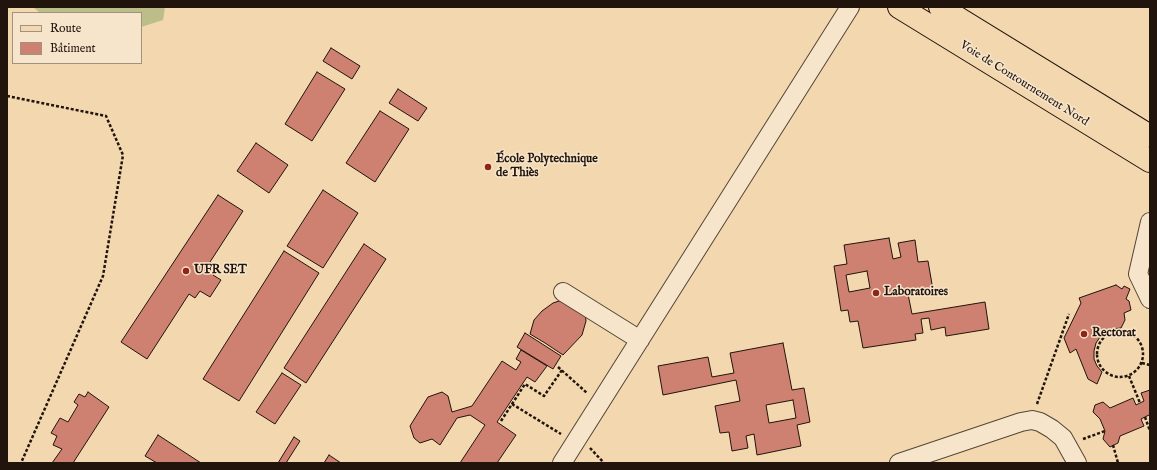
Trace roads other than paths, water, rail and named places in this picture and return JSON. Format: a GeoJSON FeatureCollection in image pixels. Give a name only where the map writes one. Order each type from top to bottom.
{"type":"FeatureCollection","features":[{"type":"Feature","properties":{"kind":"main road","name":"Voie de Contournement Nord"},"geometry":{"type":"LineString","coordinates":[[899,7],[1150,161]]}},
{"type":"Feature","properties":{"kind":"main road","name":"Voie de Contournement Nord"},"geometry":{"type":"LineString","coordinates":[[940,7],[1150,136]]}},
{"type":"Feature","properties":{"kind":"street"},"geometry":{"type":"LineString","coordinates":[[562,463],[850,7]]}},
{"type":"Feature","properties":{"kind":"street"},"geometry":{"type":"LineString","coordinates":[[1150,222],[1138,274],[1150,299]]}},
{"type":"Feature","properties":{"kind":"street"},"geometry":{"type":"LineString","coordinates":[[563,292],[640,340]]}},
{"type":"Feature","properties":{"kind":"street"},"geometry":{"type":"LineString","coordinates":[[899,463],[1021,422],[1032,420],[1040,422],[1063,438],[1077,463]]}},
{"type":"Feature","properties":{"kind":"place","name":"École Polytechnique de Thiès"},"geometry":{"type":"Point","coordinates":[488,167]}},
{"type":"Feature","properties":{"kind":"place","name":"UFR SET"},"geometry":{"type":"Point","coordinates":[186,271]}},
{"type":"Feature","properties":{"kind":"place","name":"Laboratoires"},"geometry":{"type":"Point","coordinates":[876,293]}},
{"type":"Feature","properties":{"kind":"place","name":"Rectorat"},"geometry":{"type":"Point","coordinates":[1084,334]}}]}
